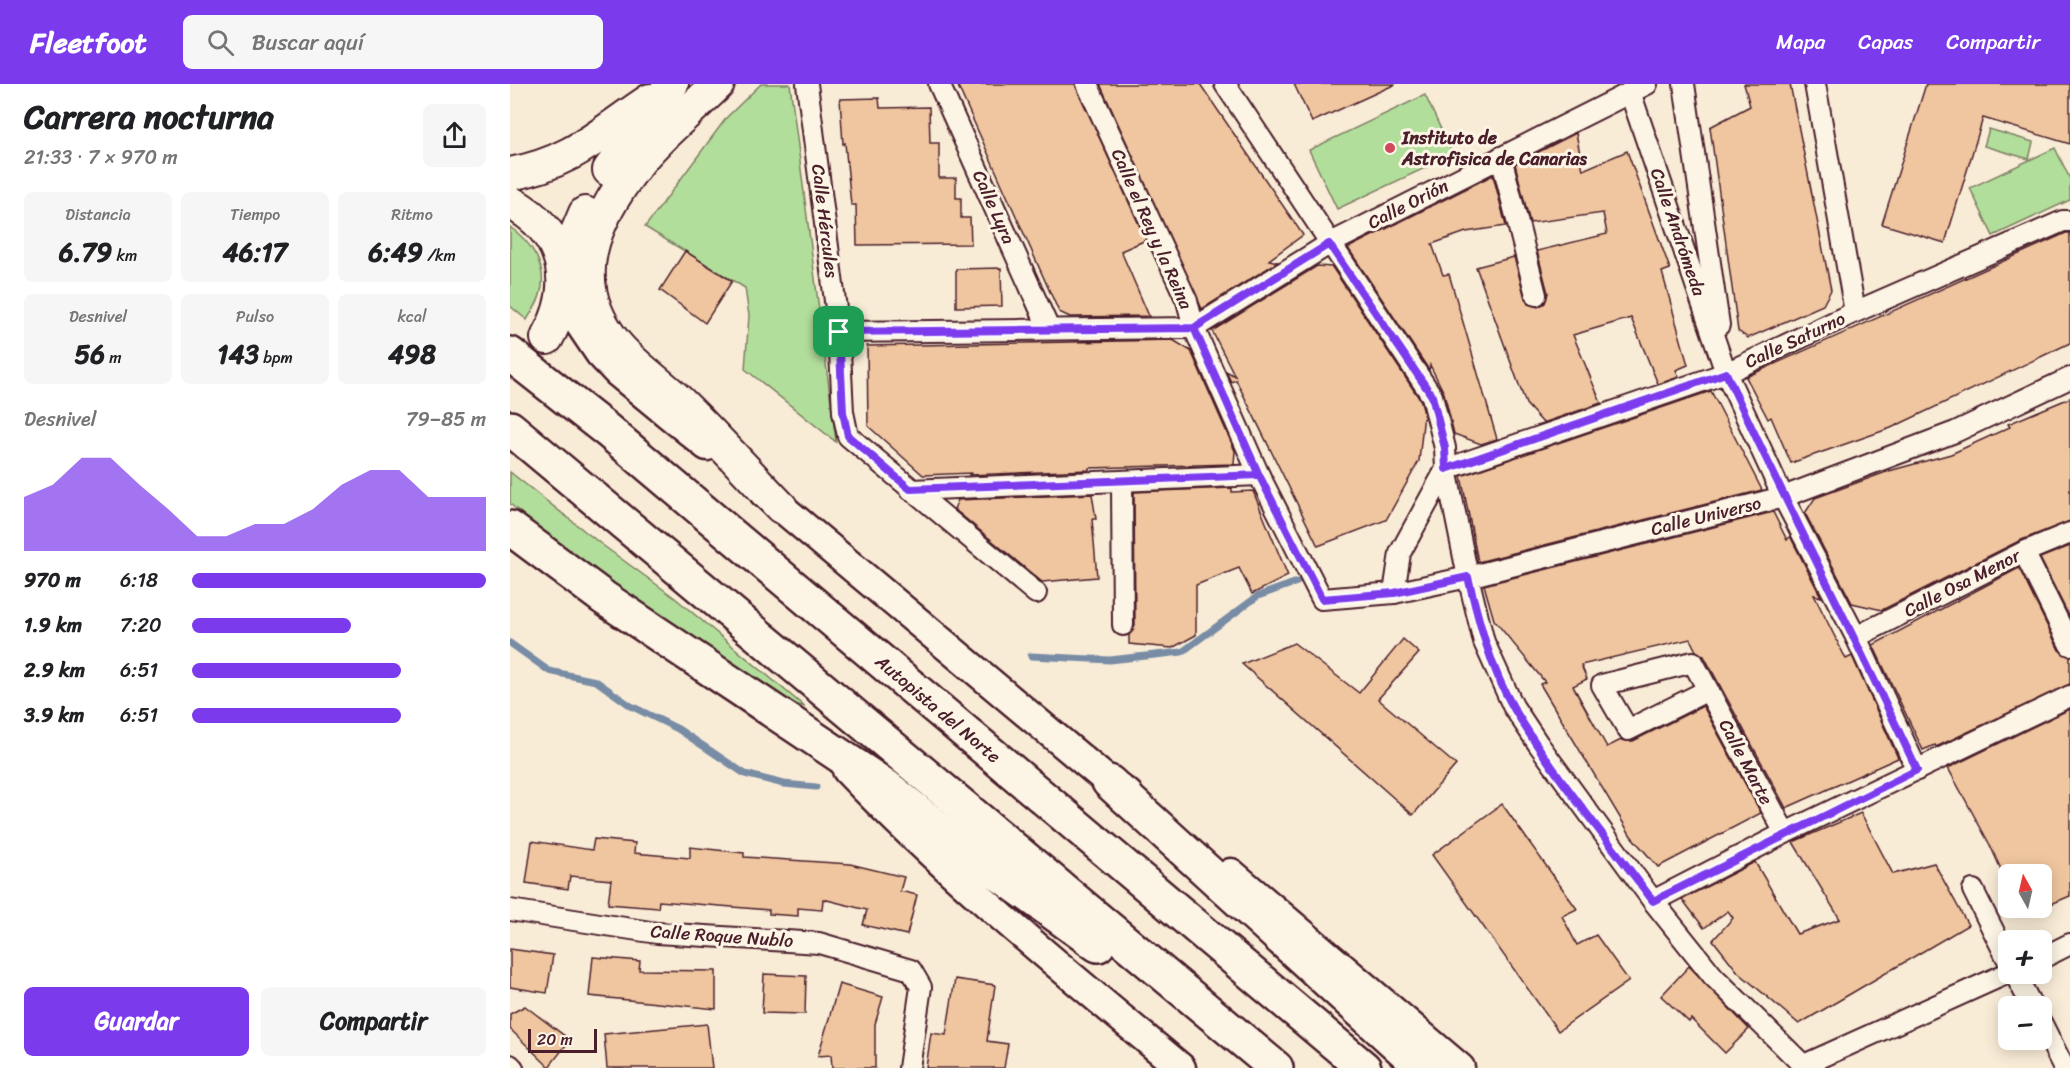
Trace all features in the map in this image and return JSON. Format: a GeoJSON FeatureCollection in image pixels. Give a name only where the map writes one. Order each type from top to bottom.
{"type":"FeatureCollection","features":[{"type":"Feature","properties":{"kind":"highway","name":"Autopista del Norte"},"geometry":{"type":"LineString","coordinates":[[510,354],[608,430],[1364,1068]]}},
{"type":"Feature","properties":{"kind":"highway"},"geometry":{"type":"LineString","coordinates":[[510,428],[1276,1068]]}},
{"type":"Feature","properties":{"kind":"highway"},"geometry":{"type":"LineString","coordinates":[[510,528],[604,598],[887,787],[963,848],[1268,1068]]}},
{"type":"Feature","properties":{"kind":"highway"},"geometry":{"type":"LineString","coordinates":[[1108,782],[1423,1068]]}},
{"type":"Feature","properties":{"kind":"main road"},"geometry":{"type":"LineString","coordinates":[[718,84],[638,162],[600,227],[591,249],[586,278],[591,304],[617,345],[683,404],[781,507]]}},
{"type":"Feature","properties":{"kind":"main road"},"geometry":{"type":"LineString","coordinates":[[510,174],[531,170],[567,157],[592,143],[617,122],[670,86]]}},
{"type":"Feature","properties":{"kind":"main road"},"geometry":{"type":"LineString","coordinates":[[563,265],[588,206],[608,172],[670,86]]}},
{"type":"Feature","properties":{"kind":"main road"},"geometry":{"type":"LineString","coordinates":[[510,202],[537,220],[553,240],[563,265],[563,299],[547,338]]}},
{"type":"Feature","properties":{"kind":"street","name":"Calle Hércules"},"geometry":{"type":"LineString","coordinates":[[807,84],[839,332],[843,412],[848,436],[1036,592]]}},
{"type":"Feature","properties":{"kind":"street","name":"Calle Lyra"},"geometry":{"type":"LineString","coordinates":[[939,84],[1049,329]]}},
{"type":"Feature","properties":{"kind":"street","name":"Calle el Rey y la Reina"},"geometry":{"type":"LineString","coordinates":[[1087,84],[1187,301],[1194,328],[1259,475],[1322,599],[1394,593],[1468,577]]}},
{"type":"Feature","properties":{"kind":"street"},"geometry":{"type":"LineString","coordinates":[[1225,84],[1432,396],[1445,448],[1446,469],[1468,577],[1484,642],[1513,705],[1539,745],[1653,901],[1713,976],[1805,1067],[1998,978]]}},
{"type":"Feature","properties":{"kind":"street","name":"Calle Andrómeda"},"geometry":{"type":"LineString","coordinates":[[1683,84],[1726,373]]}},
{"type":"Feature","properties":{"kind":"street"},"geometry":{"type":"LineString","coordinates":[[1815,84],[1855,312]]}},
{"type":"Feature","properties":{"kind":"street","name":"Calle Orión"},"geometry":{"type":"LineString","coordinates":[[1194,328],[1329,244],[1638,88]]}},
{"type":"Feature","properties":{"kind":"street","name":"Calle Andrómeda"},"geometry":{"type":"LineString","coordinates":[[1638,88],[1726,373],[1783,497],[1856,637],[1917,770]]}},
{"type":"Feature","properties":{"kind":"street"},"geometry":{"type":"LineString","coordinates":[[1501,157],[1536,295]]}},
{"type":"Feature","properties":{"kind":"street","name":"Calle Saturno"},"geometry":{"type":"LineString","coordinates":[[1446,469],[1726,373],[1855,312],[2052,226],[2070,221]]}},
{"type":"Feature","properties":{"kind":"street"},"geometry":{"type":"LineString","coordinates":[[563,299],[600,354],[617,372],[1108,782],[1166,817],[1460,1068]]}},
{"type":"Feature","properties":{"kind":"street"},"geometry":{"type":"LineString","coordinates":[[839,332],[1194,328]]}},
{"type":"Feature","properties":{"kind":"street","name":"Calle Universo"},"geometry":{"type":"LineString","coordinates":[[1468,577],[1783,497],[1955,432],[2070,378]]}},
{"type":"Feature","properties":{"kind":"street"},"geometry":{"type":"LineString","coordinates":[[1394,593],[1400,553],[1446,469]]}},
{"type":"Feature","properties":{"kind":"street"},"geometry":{"type":"LineString","coordinates":[[910,489],[1122,483],[1259,475]]}},
{"type":"Feature","properties":{"kind":"street"},"geometry":{"type":"LineString","coordinates":[[1122,483],[1123,625]]}},
{"type":"Feature","properties":{"kind":"street","name":"Calle Osa Menor"},"geometry":{"type":"LineString","coordinates":[[1856,637],[2024,552],[2070,533]]}},
{"type":"Feature","properties":{"kind":"street"},"geometry":{"type":"LineString","coordinates":[[2024,552],[2070,645]]}},
{"type":"Feature","properties":{"kind":"street","name":"Calle Marte"},"geometry":{"type":"LineString","coordinates":[[1708,690],[1628,730],[1602,685],[1693,663],[1708,690],[1785,833]]}},
{"type":"Feature","properties":{"kind":"street"},"geometry":{"type":"LineString","coordinates":[[1653,901],[1785,833],[2070,696]]}},
{"type":"Feature","properties":{"kind":"street"},"geometry":{"type":"LineString","coordinates":[[824,747],[886,812],[1017,931],[1181,1068]]}},
{"type":"Feature","properties":{"kind":"street"},"geometry":{"type":"LineString","coordinates":[[1973,890],[1998,940]]}},
{"type":"Feature","properties":{"kind":"street","name":"Calle Roque Nublo"},"geometry":{"type":"LineString","coordinates":[[510,910],[657,933],[819,942],[911,970],[921,987],[909,1068]]}},
{"type":"Feature","properties":{"kind":"street"},"geometry":{"type":"LineString","coordinates":[[2052,953],[2070,944]]}},
{"type":"Feature","properties":{"kind":"street"},"geometry":{"type":"LineString","coordinates":[[2052,1044],[2064,1068]]}},
{"type":"Feature","properties":{"kind":"green space"},"geometry":{"type":"Polygon","coordinates":[[[761,84],[790,84],[836,442],[745,369],[749,316],[745,288],[645,227],[727,117],[761,84]]]}},
{"type":"Feature","properties":{"kind":"green space"},"geometry":{"type":"Polygon","coordinates":[[[1425,95],[1453,155],[1337,209],[1309,150],[1425,95]]]}},
{"type":"Feature","properties":{"kind":"green space"},"geometry":{"type":"Polygon","coordinates":[[[1989,129],[2033,142],[2029,159],[1984,146],[1989,129]]]}},
{"type":"Feature","properties":{"kind":"green space"},"geometry":{"type":"Polygon","coordinates":[[[2055,148],[2070,179],[2070,200],[1993,236],[1970,188],[2055,148]]]}},
{"type":"Feature","properties":{"kind":"green space"},"geometry":{"type":"Polygon","coordinates":[[[510,227],[531,248],[540,265],[542,275],[539,298],[527,320],[510,306],[510,227]]]}},
{"type":"Feature","properties":{"kind":"green space"},"geometry":{"type":"Polygon","coordinates":[[[510,472],[601,544],[675,598],[805,707],[792,703],[582,563],[510,504],[510,472]]]}},
{"type":"Feature","properties":{"kind":"building"},"geometry":{"type":"Polygon","coordinates":[[[957,84],[1075,84],[1146,240],[1121,251],[1149,316],[1070,317],[1059,312],[957,84]]]}},
{"type":"Feature","properties":{"kind":"building"},"geometry":{"type":"Polygon","coordinates":[[[1100,84],[1200,84],[1303,235],[1269,260],[1278,262],[1202,309],[1100,84]]]}},
{"type":"Feature","properties":{"kind":"building"},"geometry":{"type":"Polygon","coordinates":[[[1294,84],[1396,84],[1312,122],[1294,84]]]}},
{"type":"Feature","properties":{"kind":"building"},"geometry":{"type":"Polygon","coordinates":[[[1744,84],[1790,84],[1831,290],[1823,305],[1748,338],[1738,331],[1710,127],[1750,106],[1744,84]]]}},
{"type":"Feature","properties":{"kind":"building"},"geometry":{"type":"Polygon","coordinates":[[[1926,84],[2070,84],[2070,144],[1983,118],[1945,243],[1882,224],[1926,84]]]}},
{"type":"Feature","properties":{"kind":"building"},"geometry":{"type":"Polygon","coordinates":[[[879,98],[880,108],[929,107],[930,143],[939,143],[939,178],[956,178],[956,198],[961,198],[961,218],[970,218],[971,244],[857,245],[856,205],[851,205],[840,99],[879,98]]]}},
{"type":"Feature","properties":{"kind":"building"},"geometry":{"type":"Polygon","coordinates":[[[1576,133],[1583,170],[1627,151],[1670,269],[1662,272],[1688,365],[1676,370],[1679,377],[1658,384],[1631,318],[1573,335],[1601,403],[1543,423],[1526,404],[1476,267],[1514,257],[1525,298],[1528,304],[1538,307],[1545,303],[1548,293],[1537,251],[1607,234],[1603,213],[1530,223],[1515,164],[1576,133]]]}},
{"type":"Feature","properties":{"kind":"building"},"geometry":{"type":"Polygon","coordinates":[[[1493,175],[1506,226],[1466,232],[1432,244],[1443,275],[1449,274],[1497,439],[1481,444],[1454,434],[1444,393],[1430,365],[1429,370],[1348,248],[1493,175]]]}},
{"type":"Feature","properties":{"kind":"building"},"geometry":{"type":"Polygon","coordinates":[[[2070,233],[2070,343],[1891,428],[1791,463],[1771,417],[1768,419],[1746,377],[2070,233]]]}},
{"type":"Feature","properties":{"kind":"building"},"geometry":{"type":"Polygon","coordinates":[[[685,251],[732,281],[705,323],[660,290],[685,251]]]}},
{"type":"Feature","properties":{"kind":"building"},"geometry":{"type":"Polygon","coordinates":[[[1317,266],[1332,267],[1421,401],[1424,414],[1419,461],[1386,520],[1318,546],[1236,380],[1231,382],[1226,371],[1235,376],[1212,331],[1317,266]]]}},
{"type":"Feature","properties":{"kind":"building"},"geometry":{"type":"Polygon","coordinates":[[[1001,268],[1002,306],[956,307],[956,269],[1001,268]]]}},
{"type":"Feature","properties":{"kind":"building"},"geometry":{"type":"Polygon","coordinates":[[[1173,340],[1191,351],[1235,451],[1234,464],[923,475],[868,426],[867,346],[1173,340]]]}},
{"type":"Feature","properties":{"kind":"building"},"geometry":{"type":"Polygon","coordinates":[[[1711,391],[1762,490],[1478,562],[1461,476],[1711,391]]]}},
{"type":"Feature","properties":{"kind":"building"},"geometry":{"type":"Polygon","coordinates":[[[2070,398],[2070,521],[2019,541],[1882,610],[1852,603],[1805,513],[1815,498],[1889,471],[1951,454],[2010,427],[2008,424],[2070,398]]]}},
{"type":"Feature","properties":{"kind":"building"},"geometry":{"type":"Polygon","coordinates":[[[1232,488],[1232,492],[1253,491],[1288,576],[1252,594],[1239,568],[1196,585],[1196,635],[1172,648],[1129,644],[1129,635],[1135,625],[1134,492],[1232,488]]]}},
{"type":"Feature","properties":{"kind":"building"},"geometry":{"type":"Polygon","coordinates":[[[1092,494],[1096,519],[1092,519],[1097,577],[1042,582],[954,509],[958,500],[1092,494]]]}},
{"type":"Feature","properties":{"kind":"building"},"geometry":{"type":"Polygon","coordinates":[[[1773,512],[1787,540],[1790,536],[1821,597],[1814,595],[1846,659],[1852,656],[1898,758],[1786,808],[1704,656],[1696,651],[1690,639],[1581,665],[1587,679],[1573,686],[1607,747],[1621,740],[1633,741],[1703,706],[1761,813],[1658,867],[1631,836],[1540,684],[1545,682],[1494,620],[1484,585],[1773,512]]]}},
{"type":"Feature","properties":{"kind":"building"},"geometry":{"type":"Polygon","coordinates":[[[2070,546],[2070,618],[2040,558],[2070,546]]]}},
{"type":"Feature","properties":{"kind":"building"},"geometry":{"type":"Polygon","coordinates":[[[2019,568],[2059,650],[2070,657],[2070,684],[1936,747],[1935,745],[1923,750],[1873,645],[2019,568]]]}},
{"type":"Feature","properties":{"kind":"building"},"geometry":{"type":"Polygon","coordinates":[[[1403,639],[1419,653],[1378,699],[1456,765],[1413,815],[1242,664],[1294,643],[1359,693],[1403,639]]]}},
{"type":"Feature","properties":{"kind":"building"},"geometry":{"type":"Polygon","coordinates":[[[2070,709],[2070,896],[2052,904],[2052,864],[1999,864],[1948,768],[2070,709]]]}},
{"type":"Feature","properties":{"kind":"building"},"geometry":{"type":"Polygon","coordinates":[[[1502,804],[1577,909],[1562,916],[1577,945],[1596,935],[1629,981],[1558,1031],[1432,855],[1502,804]]]}},
{"type":"Feature","properties":{"kind":"building"},"geometry":{"type":"Polygon","coordinates":[[[1861,813],[1893,874],[1934,863],[1968,925],[1799,1024],[1738,972],[1713,940],[1733,918],[1728,911],[1704,928],[1682,899],[1755,862],[1797,934],[1840,919],[1793,842],[1861,813]]]}},
{"type":"Feature","properties":{"kind":"building"},"geometry":{"type":"Polygon","coordinates":[[[594,839],[635,843],[634,853],[690,858],[690,847],[744,853],[744,857],[850,864],[904,877],[900,891],[917,895],[907,935],[863,925],[867,910],[823,899],[822,910],[798,908],[798,916],[769,914],[769,910],[659,901],[658,908],[608,904],[611,880],[570,876],[568,889],[526,883],[532,841],[592,850],[594,839]]]}},
{"type":"Feature","properties":{"kind":"building"},"geometry":{"type":"Polygon","coordinates":[[[510,949],[553,955],[547,993],[510,987],[510,949]]]}},
{"type":"Feature","properties":{"kind":"building"},"geometry":{"type":"Polygon","coordinates":[[[593,957],[640,961],[639,970],[716,971],[716,1009],[589,996],[593,957]]]}},
{"type":"Feature","properties":{"kind":"building"},"geometry":{"type":"Polygon","coordinates":[[[1689,966],[1749,1029],[1725,1053],[1691,1019],[1689,1022],[1661,996],[1689,966]]]}},
{"type":"Feature","properties":{"kind":"building"},"geometry":{"type":"Polygon","coordinates":[[[764,974],[806,976],[805,1014],[762,1013],[764,974]]]}},
{"type":"Feature","properties":{"kind":"building"},"geometry":{"type":"Polygon","coordinates":[[[955,979],[995,985],[987,1041],[1008,1044],[1004,1068],[926,1068],[931,1033],[946,1035],[955,979]]]}},
{"type":"Feature","properties":{"kind":"building"},"geometry":{"type":"Polygon","coordinates":[[[839,984],[883,997],[875,1024],[875,1068],[832,1068],[831,1055],[818,1056],[839,984]]]}},
{"type":"Feature","properties":{"kind":"building"},"geometry":{"type":"Polygon","coordinates":[[[525,1006],[570,1040],[549,1067],[510,1029],[510,1014],[525,1006]]]}},
{"type":"Feature","properties":{"kind":"building"},"geometry":{"type":"Polygon","coordinates":[[[707,1024],[712,1068],[607,1068],[604,1034],[707,1024]]]}},
{"type":"Feature","properties":{"kind":"waterway"},"geometry":{"type":"LineString","coordinates":[[1031,656],[1110,660],[1182,652],[1258,596],[1297,582]]}},
{"type":"Feature","properties":{"kind":"waterway"},"geometry":{"type":"LineString","coordinates":[[510,643],[549,671],[596,681],[631,706],[678,729],[745,774],[784,784],[816,787]]}},
{"type":"Feature","properties":{"kind":"place","name":"Instituto de Astrofisica de Canarias"},"geometry":{"type":"Point","coordinates":[1390,148]}},
{"type":"Feature","properties":{"kind":"route"},"geometry":{"type":"LineString","coordinates":[[839,332],[843,412],[848,436],[910,489],[1122,483],[1259,475],[1226,402],[1194,328],[1329,244],[1380,316],[1432,396],[1445,448],[1446,469],[1726,373],[1783,497],[1856,637],[1917,770],[1785,833],[1653,901],[1539,745],[1513,705],[1484,642],[1468,577],[1394,593],[1322,599],[1259,475],[1194,328],[839,332]]}}]}
